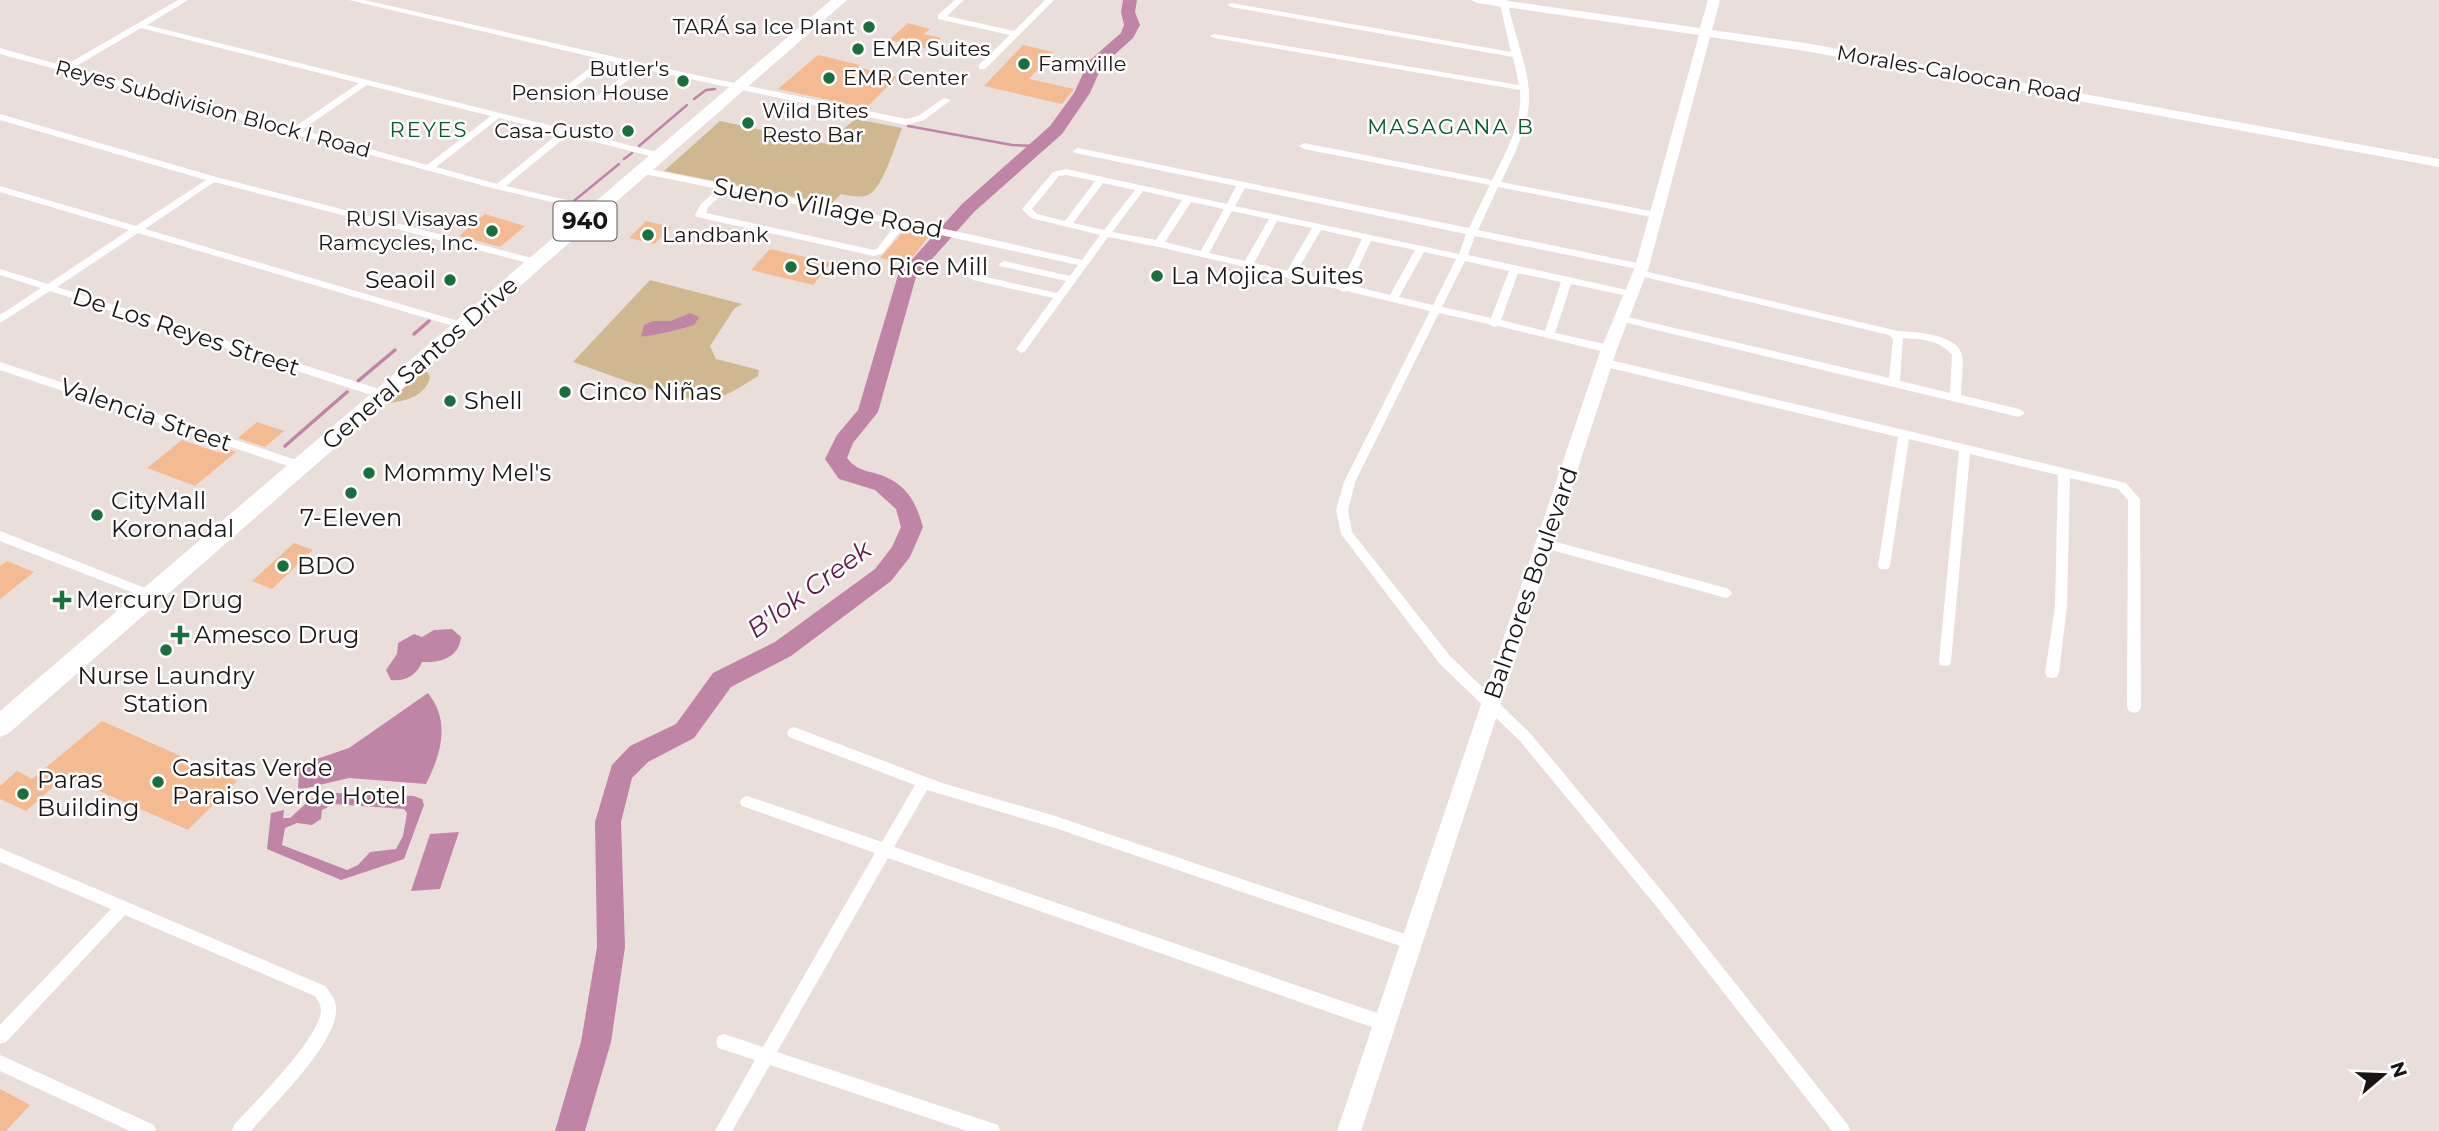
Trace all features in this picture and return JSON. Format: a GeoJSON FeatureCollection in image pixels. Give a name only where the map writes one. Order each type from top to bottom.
{"type":"FeatureCollection","features":[{"type":"Feature","properties":{"kind":"highway","name":"General Santos Drive"},"geometry":{"type":"LineString","coordinates":[[0,714],[645,171],[830,0]]}},
{"type":"Feature","properties":{"kind":"highway","name":"General Santos Drive"},"geometry":{"type":"LineString","coordinates":[[0,726],[372,391],[840,0]]}},
{"type":"Feature","properties":{"kind":"street"},"geometry":{"type":"LineString","coordinates":[[65,69],[184,0]]}},
{"type":"Feature","properties":{"kind":"street"},"geometry":{"type":"LineString","coordinates":[[353,0],[641,66],[906,122],[920,118],[947,100]]}},
{"type":"Feature","properties":{"kind":"street"},"geometry":{"type":"LineString","coordinates":[[960,0],[941,18],[1015,34]]}},
{"type":"Feature","properties":{"kind":"street"},"geometry":{"type":"LineString","coordinates":[[982,67],[1050,0]]}},
{"type":"Feature","properties":{"kind":"street","name":"Morales-Caloocan Road"},"geometry":{"type":"LineString","coordinates":[[1477,0],[1805,47],[2102,99],[2439,163]]}},
{"type":"Feature","properties":{"kind":"street","name":"Balmores Boulevard"},"geometry":{"type":"LineString","coordinates":[[1349,1131],[1490,703],[1608,356],[1641,270],[1707,34],[1714,0]]}},
{"type":"Feature","properties":{"kind":"street"},"geometry":{"type":"LineString","coordinates":[[1504,2],[1525,99],[1522,124],[1469,232],[1462,258],[1433,310],[1353,474],[1342,499],[1341,519],[1347,534],[1427,638],[1472,688],[1525,737],[1661,901],[1842,1131]]}},
{"type":"Feature","properties":{"kind":"street"},"geometry":{"type":"LineString","coordinates":[[1231,5],[1514,55]]}},
{"type":"Feature","properties":{"kind":"street"},"geometry":{"type":"LineString","coordinates":[[139,25],[654,154]]}},
{"type":"Feature","properties":{"kind":"street"},"geometry":{"type":"LineString","coordinates":[[1214,36],[1522,88]]}},
{"type":"Feature","properties":{"kind":"street","name":"Reyes Subdivision Block I Road"},"geometry":{"type":"LineString","coordinates":[[0,51],[499,187],[590,208]]}},
{"type":"Feature","properties":{"kind":"street"},"geometry":{"type":"LineString","coordinates":[[608,58],[564,91],[599,99],[641,66]]}},
{"type":"Feature","properties":{"kind":"street"},"geometry":{"type":"LineString","coordinates":[[295,131],[365,82]]}},
{"type":"Feature","properties":{"kind":"street"},"geometry":{"type":"LineString","coordinates":[[429,168],[497,115]]}},
{"type":"Feature","properties":{"kind":"street"},"geometry":{"type":"LineString","coordinates":[[0,117],[213,179],[528,260]]}},
{"type":"Feature","properties":{"kind":"street"},"geometry":{"type":"LineString","coordinates":[[499,187],[566,132]]}},
{"type":"Feature","properties":{"kind":"street"},"geometry":{"type":"LineString","coordinates":[[1304,146],[1656,215]]}},
{"type":"Feature","properties":{"kind":"street"},"geometry":{"type":"LineString","coordinates":[[1078,151],[1469,232],[1641,270],[1895,334],[1916,335],[1954,348],[1957,354],[1955,398]]}},
{"type":"Feature","properties":{"kind":"street","name":"Sueno Village Road"},"geometry":{"type":"LineString","coordinates":[[645,171],[941,231],[1085,264]]}},
{"type":"Feature","properties":{"kind":"street"},"geometry":{"type":"LineString","coordinates":[[1632,293],[1275,216],[1099,182],[1066,172],[1056,174],[1028,205],[1031,215],[1067,225],[1159,244],[1549,336],[1608,356],[1904,435],[2122,486],[2130,491],[2134,499],[2134,707]]}},
{"type":"Feature","properties":{"kind":"street"},"geometry":{"type":"LineString","coordinates":[[0,320],[213,179]]}},
{"type":"Feature","properties":{"kind":"street"},"geometry":{"type":"LineString","coordinates":[[1067,225],[1099,182]]}},
{"type":"Feature","properties":{"kind":"street"},"geometry":{"type":"LineString","coordinates":[[1203,255],[1242,185]]}},
{"type":"Feature","properties":{"kind":"street"},"geometry":{"type":"LineString","coordinates":[[724,188],[704,206],[700,215],[874,253],[880,251],[901,224]]}},
{"type":"Feature","properties":{"kind":"street"},"geometry":{"type":"LineString","coordinates":[[1021,349],[1140,189]]}},
{"type":"Feature","properties":{"kind":"street"},"geometry":{"type":"LineString","coordinates":[[0,190],[454,323]]}},
{"type":"Feature","properties":{"kind":"street"},"geometry":{"type":"LineString","coordinates":[[1159,244],[1187,200]]}},
{"type":"Feature","properties":{"kind":"street"},"geometry":{"type":"LineString","coordinates":[[1247,266],[1275,216]]}},
{"type":"Feature","properties":{"kind":"street"},"geometry":{"type":"LineString","coordinates":[[1289,276],[1318,226]]}},
{"type":"Feature","properties":{"kind":"street"},"geometry":{"type":"LineString","coordinates":[[1343,289],[1368,237]]}},
{"type":"Feature","properties":{"kind":"street"},"geometry":{"type":"LineString","coordinates":[[1393,299],[1421,249]]}},
{"type":"Feature","properties":{"kind":"street"},"geometry":{"type":"LineString","coordinates":[[1004,264],[1073,280]]}},
{"type":"Feature","properties":{"kind":"street"},"geometry":{"type":"LineString","coordinates":[[1494,324],[1516,268]]}},
{"type":"Feature","properties":{"kind":"street","name":"De Los Reyes Street"},"geometry":{"type":"LineString","coordinates":[[0,272],[372,391]]}},
{"type":"Feature","properties":{"kind":"street"},"geometry":{"type":"LineString","coordinates":[[973,277],[1061,297]]}},
{"type":"Feature","properties":{"kind":"street"},"geometry":{"type":"LineString","coordinates":[[1549,336],[1567,279]]}},
{"type":"Feature","properties":{"kind":"street"},"geometry":{"type":"LineString","coordinates":[[1623,319],[2019,413]]}},
{"type":"Feature","properties":{"kind":"street"},"geometry":{"type":"LineString","coordinates":[[1894,384],[1898,338],[1895,334]]}},
{"type":"Feature","properties":{"kind":"street","name":"Valencia Street"},"geometry":{"type":"LineString","coordinates":[[0,366],[292,463]]}},
{"type":"Feature","properties":{"kind":"street"},"geometry":{"type":"LineString","coordinates":[[1884,566],[1904,435]]}},
{"type":"Feature","properties":{"kind":"street"},"geometry":{"type":"LineString","coordinates":[[1945,661],[1965,449]]}},
{"type":"Feature","properties":{"kind":"street"},"geometry":{"type":"LineString","coordinates":[[2052,673],[2061,606],[2064,472]]}},
{"type":"Feature","properties":{"kind":"street"},"geometry":{"type":"LineString","coordinates":[[0,536],[146,593]]}},
{"type":"Feature","properties":{"kind":"street"},"geometry":{"type":"LineString","coordinates":[[1545,544],[1726,593]]}},
{"type":"Feature","properties":{"kind":"street"},"geometry":{"type":"LineString","coordinates":[[794,733],[924,782],[1055,822],[1412,943]]}},
{"type":"Feature","properties":{"kind":"street"},"geometry":{"type":"LineString","coordinates":[[723,1131],[924,782]]}},
{"type":"Feature","properties":{"kind":"street"},"geometry":{"type":"LineString","coordinates":[[747,802],[1383,1023]]}},
{"type":"Feature","properties":{"kind":"street"},"geometry":{"type":"LineString","coordinates":[[0,855],[121,909],[320,991],[328,1000],[329,1013],[313,1044],[240,1131]]}},
{"type":"Feature","properties":{"kind":"street"},"geometry":{"type":"LineString","coordinates":[[0,1036],[121,909]]}},
{"type":"Feature","properties":{"kind":"street"},"geometry":{"type":"LineString","coordinates":[[724,1042],[992,1131]]}},
{"type":"Feature","properties":{"kind":"street"},"geometry":{"type":"LineString","coordinates":[[0,1063],[148,1131]]}},
{"type":"Feature","properties":{"kind":"shaded area"},"geometry":{"type":"Polygon","coordinates":[[[855,119],[902,128],[883,176],[868,195],[858,197],[841,194],[831,204],[664,171],[720,121],[827,144],[855,119]]]}},
{"type":"Feature","properties":{"kind":"shaded area"},"geometry":{"type":"Polygon","coordinates":[[[650,280],[742,304],[734,309],[710,346],[716,359],[759,370],[758,376],[725,395],[704,400],[690,399],[656,391],[573,362],[650,280]]]}},
{"type":"Feature","properties":{"kind":"shaded area"},"geometry":{"type":"Polygon","coordinates":[[[690,313],[699,317],[694,325],[641,336],[644,325],[653,321],[671,321],[690,313]]]}},
{"type":"Feature","properties":{"kind":"shaded area"},"geometry":{"type":"Polygon","coordinates":[[[426,369],[430,378],[423,390],[406,400],[386,403],[426,369]]]}},
{"type":"Feature","properties":{"kind":"shaded area"},"geometry":{"type":"Polygon","coordinates":[[[452,629],[461,637],[453,654],[442,660],[422,662],[410,677],[391,680],[386,670],[397,654],[398,643],[414,634],[422,637],[434,630],[452,629]]]}},
{"type":"Feature","properties":{"kind":"shaded area"},"geometry":{"type":"Polygon","coordinates":[[[428,693],[440,715],[441,738],[436,761],[426,784],[349,778],[298,790],[299,765],[349,748],[428,693]]]}},
{"type":"Feature","properties":{"kind":"shaded area"},"geometry":{"type":"Polygon","coordinates":[[[336,793],[414,796],[422,799],[424,805],[404,859],[341,880],[267,849],[271,813],[284,810],[283,818],[290,818],[311,799],[336,793]],[[334,804],[322,810],[321,819],[312,825],[297,823],[285,828],[282,845],[347,870],[358,865],[370,852],[396,849],[403,836],[407,813],[404,809],[334,804]]]}},
{"type":"Feature","properties":{"kind":"shaded area"},"geometry":{"type":"Polygon","coordinates":[[[459,832],[440,889],[411,891],[430,834],[459,832]]]}},
{"type":"Feature","properties":{"kind":"building"},"geometry":{"type":"Polygon","coordinates":[[[908,23],[930,29],[924,34],[941,38],[929,49],[889,40],[908,23]]]}},
{"type":"Feature","properties":{"kind":"building","name":"Famville"},"geometry":{"type":"Polygon","coordinates":[[[1023,45],[1053,52],[1029,79],[1074,89],[1062,104],[984,86],[1023,45]]]}},
{"type":"Feature","properties":{"kind":"building"},"geometry":{"type":"Polygon","coordinates":[[[818,55],[897,77],[866,108],[778,89],[818,55]]]}},
{"type":"Feature","properties":{"kind":"building","name":"RUSI Visayas Ramcycles, Inc."},"geometry":{"type":"Polygon","coordinates":[[[485,214],[525,226],[500,247],[459,236],[485,214]]]}},
{"type":"Feature","properties":{"kind":"building","name":"Landbank"},"geometry":{"type":"Polygon","coordinates":[[[646,221],[672,227],[654,244],[629,238],[646,221]]]}},
{"type":"Feature","properties":{"kind":"building"},"geometry":{"type":"Polygon","coordinates":[[[904,231],[929,236],[907,264],[880,258],[904,231]]]}},
{"type":"Feature","properties":{"kind":"building","name":"Sueno Rice Mill"},"geometry":{"type":"Polygon","coordinates":[[[770,249],[831,263],[813,285],[751,270],[770,249]]]}},
{"type":"Feature","properties":{"kind":"building"},"geometry":{"type":"Polygon","coordinates":[[[257,422],[284,431],[265,447],[238,438],[257,422]]]}},
{"type":"Feature","properties":{"kind":"building"},"geometry":{"type":"Polygon","coordinates":[[[182,440],[220,453],[226,448],[236,452],[195,486],[147,468],[182,440]]]}},
{"type":"Feature","properties":{"kind":"building","name":"BDO"},"geometry":{"type":"Polygon","coordinates":[[[294,543],[313,550],[272,589],[252,581],[294,543]]]}},
{"type":"Feature","properties":{"kind":"building"},"geometry":{"type":"Polygon","coordinates":[[[7,561],[34,572],[0,599],[0,566],[7,561]]]}},
{"type":"Feature","properties":{"kind":"building","name":"Casitas Verde Paraiso Verde Hotel"},"geometry":{"type":"Polygon","coordinates":[[[102,721],[237,781],[188,830],[65,776],[26,811],[0,799],[0,786],[17,771],[32,779],[102,721]]]}},
{"type":"Feature","properties":{"kind":"building"},"geometry":{"type":"Polygon","coordinates":[[[0,1089],[30,1105],[6,1131],[0,1131],[0,1089]]]}},
{"type":"Feature","properties":{"kind":"waterway","name":"B'lok Creek"},"geometry":{"type":"LineString","coordinates":[[570,1131],[596,1042],[611,947],[608,822],[621,773],[639,754],[685,731],[722,680],[783,649],[883,575],[902,551],[912,527],[906,505],[882,484],[847,474],[836,459],[844,440],[868,412],[907,275],[968,208],[1056,130],[1082,93],[1095,64],[1128,35],[1132,25],[1128,12],[1130,0]]}},
{"type":"Feature","properties":{"kind":"waterway"},"geometry":{"type":"LineString","coordinates":[[694,99],[706,90],[715,89]]}},
{"type":"Feature","properties":{"kind":"waterway"},"geometry":{"type":"LineString","coordinates":[[639,146],[687,105]]}},
{"type":"Feature","properties":{"kind":"waterway"},"geometry":{"type":"LineString","coordinates":[[908,126],[1012,145],[1037,146]]}},
{"type":"Feature","properties":{"kind":"waterway"},"geometry":{"type":"LineString","coordinates":[[624,159],[632,153]]}},
{"type":"Feature","properties":{"kind":"waterway"},"geometry":{"type":"LineString","coordinates":[[575,200],[619,164]]}},
{"type":"Feature","properties":{"kind":"waterway"},"geometry":{"type":"LineString","coordinates":[[414,334],[429,321]]}},
{"type":"Feature","properties":{"kind":"waterway"},"geometry":{"type":"LineString","coordinates":[[358,381],[395,350]]}},
{"type":"Feature","properties":{"kind":"waterway"},"geometry":{"type":"LineString","coordinates":[[285,446],[347,392]]}},
{"type":"Feature","properties":{"kind":"place","name":"TARÁ sa Ice Plant"},"geometry":{"type":"Point","coordinates":[869,27]}},
{"type":"Feature","properties":{"kind":"place","name":"EMR Suites"},"geometry":{"type":"Point","coordinates":[858,49]}},
{"type":"Feature","properties":{"kind":"place","name":"Famville"},"geometry":{"type":"Point","coordinates":[1024,64]}},
{"type":"Feature","properties":{"kind":"place","name":"EMR Center"},"geometry":{"type":"Point","coordinates":[829,78]}},
{"type":"Feature","properties":{"kind":"place","name":"Butler's Pension House"},"geometry":{"type":"Point","coordinates":[683,81]}},
{"type":"Feature","properties":{"kind":"place","name":"Wild Bites Resto Bar"},"geometry":{"type":"Point","coordinates":[748,123]}},
{"type":"Feature","properties":{"kind":"place","name":"Casa-Gusto"},"geometry":{"type":"Point","coordinates":[628,131]}},
{"type":"Feature","properties":{"kind":"place","name":"RUSI Visayas Ramcycles, Inc."},"geometry":{"type":"Point","coordinates":[492,231]}},
{"type":"Feature","properties":{"kind":"place","name":"Landbank"},"geometry":{"type":"Point","coordinates":[648,235]}},
{"type":"Feature","properties":{"kind":"place","name":"Sueno Rice Mill"},"geometry":{"type":"Point","coordinates":[791,267]}},
{"type":"Feature","properties":{"kind":"place","name":"La Mojica Suites"},"geometry":{"type":"Point","coordinates":[1157,276]}},
{"type":"Feature","properties":{"kind":"place","name":"Seaoil"},"geometry":{"type":"Point","coordinates":[450,280]}},
{"type":"Feature","properties":{"kind":"place","name":"Cinco Niñas"},"geometry":{"type":"Point","coordinates":[565,392]}},
{"type":"Feature","properties":{"kind":"place","name":"Shell"},"geometry":{"type":"Point","coordinates":[450,401]}},
{"type":"Feature","properties":{"kind":"place","name":"Mommy Mel's"},"geometry":{"type":"Point","coordinates":[369,473]}},
{"type":"Feature","properties":{"kind":"place","name":"7-Eleven"},"geometry":{"type":"Point","coordinates":[351,493]}},
{"type":"Feature","properties":{"kind":"place","name":"CityMall Koronadal"},"geometry":{"type":"Point","coordinates":[97,515]}},
{"type":"Feature","properties":{"kind":"place","name":"BDO"},"geometry":{"type":"Point","coordinates":[283,566]}},
{"type":"Feature","properties":{"kind":"place","name":"Mercury Drug"},"geometry":{"type":"Point","coordinates":[62,600]}},
{"type":"Feature","properties":{"kind":"place","name":"Amesco Drug"},"geometry":{"type":"Point","coordinates":[180,635]}},
{"type":"Feature","properties":{"kind":"place","name":"Nurse Laundry Station"},"geometry":{"type":"Point","coordinates":[166,650]}},
{"type":"Feature","properties":{"kind":"place","name":"Casitas Verde Paraiso Verde Hotel"},"geometry":{"type":"Point","coordinates":[158,782]}},
{"type":"Feature","properties":{"kind":"place","name":"Paras Building"},"geometry":{"type":"Point","coordinates":[23,794]}},
{"type":"Feature","properties":{"kind":"district","name":"MASAGANA B"},"geometry":{"type":"Point","coordinates":[1451,127]}},
{"type":"Feature","properties":{"kind":"district","name":"REYES"},"geometry":{"type":"Point","coordinates":[429,130]}}]}
